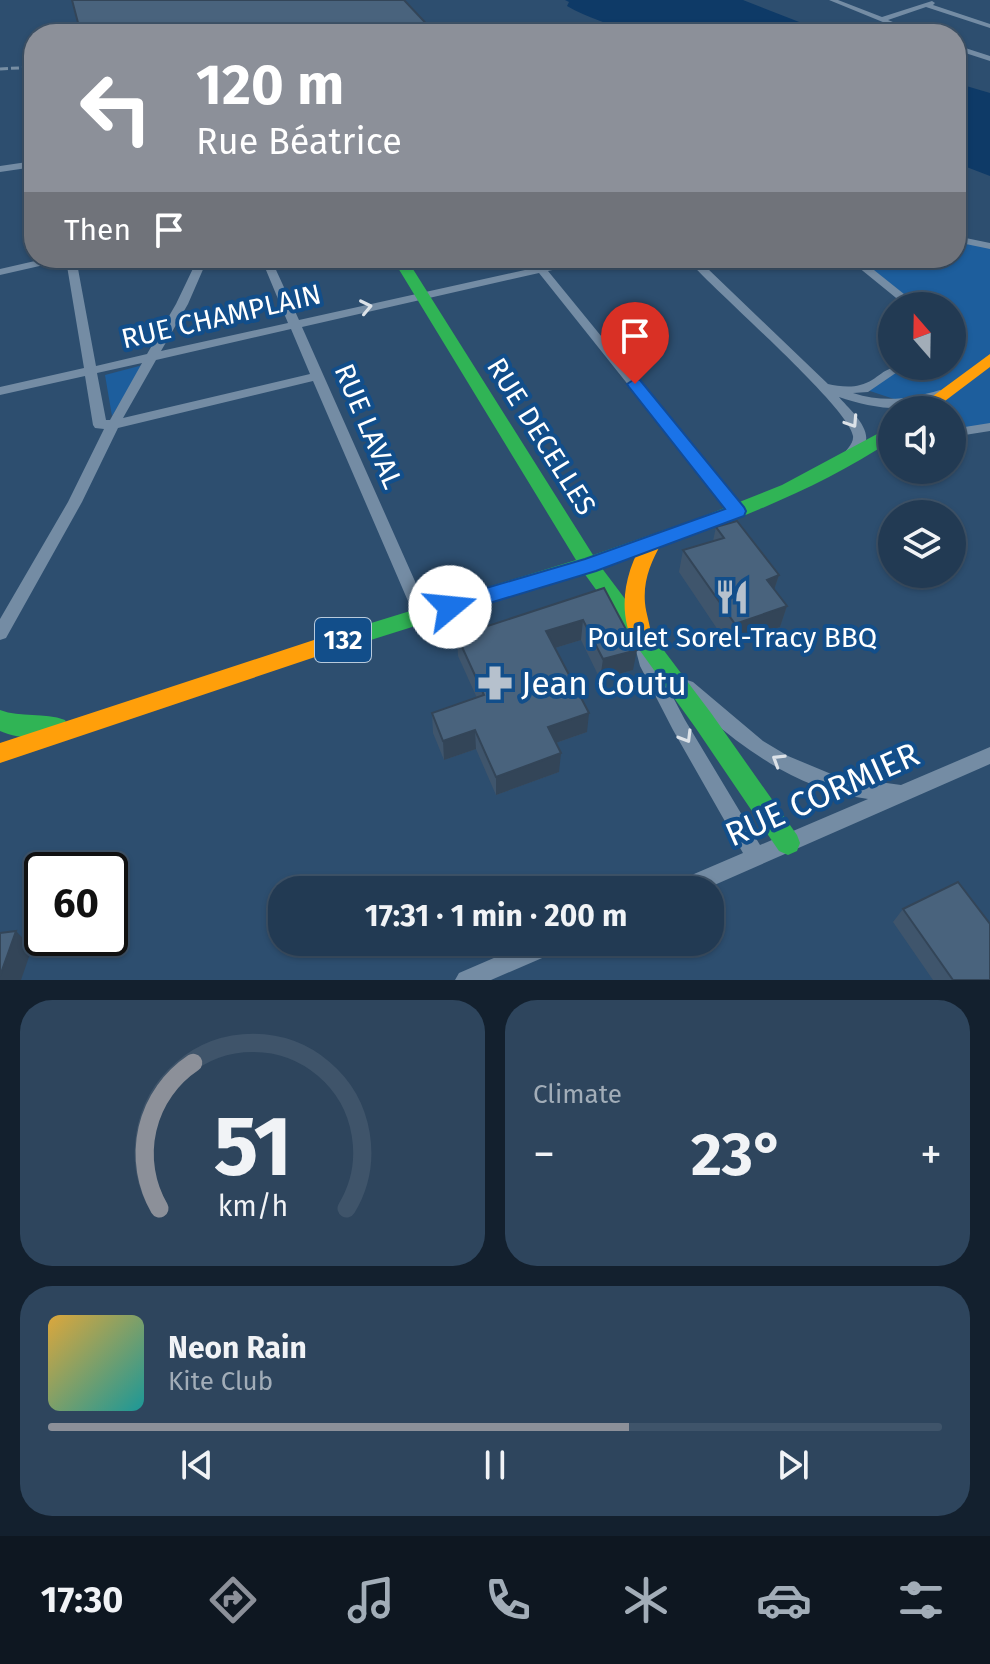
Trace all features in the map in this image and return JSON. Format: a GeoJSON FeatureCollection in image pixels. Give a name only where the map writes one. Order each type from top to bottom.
{"type":"FeatureCollection","features":[{"type":"Feature","properties":{"kind":"main road","name":"RUE DECELLES"},"geometry":{"type":"LineString","coordinates":[[405,268],[589,565],[703,720],[788,843]]}},
{"type":"Feature","properties":{"kind":"main road"},"geometry":{"type":"LineString","coordinates":[[941,396],[990,359]]}},
{"type":"Feature","properties":{"kind":"main road","name":"132"},"geometry":{"type":"LineString","coordinates":[[0,753],[422,615],[589,565],[737,511],[842,463],[878,442]]}},
{"type":"Feature","properties":{"kind":"main road"},"geometry":{"type":"LineString","coordinates":[[642,641],[634,617],[633,582],[641,557],[653,542]]}},
{"type":"Feature","properties":{"kind":"main road"},"geometry":{"type":"LineString","coordinates":[[0,720],[11,726],[31,728],[97,720]]}},
{"type":"Feature","properties":{"kind":"street"},"geometry":{"type":"LineString","coordinates":[[832,0],[891,24]]}},
{"type":"Feature","properties":{"kind":"street"},"geometry":{"type":"LineString","coordinates":[[880,20],[940,0]]}},
{"type":"Feature","properties":{"kind":"street"},"geometry":{"type":"LineString","coordinates":[[926,5],[990,26]]}},
{"type":"Feature","properties":{"kind":"street"},"geometry":{"type":"LineString","coordinates":[[966,51],[990,59]]}},
{"type":"Feature","properties":{"kind":"street"},"geometry":{"type":"LineString","coordinates":[[0,169],[24,165]]}},
{"type":"Feature","properties":{"kind":"street"},"geometry":{"type":"LineString","coordinates":[[966,241],[990,246]]}},
{"type":"Feature","properties":{"kind":"street"},"geometry":{"type":"LineString","coordinates":[[0,272],[24,267]]}},
{"type":"Feature","properties":{"kind":"street"},"geometry":{"type":"LineString","coordinates":[[73,268],[100,425],[112,426],[319,376]]}},
{"type":"Feature","properties":{"kind":"street"},"geometry":{"type":"LineString","coordinates":[[0,633],[75,502],[112,426],[154,356],[198,268]]}},
{"type":"Feature","properties":{"kind":"street","name":"RUE LAVAL"},"geometry":{"type":"LineString","coordinates":[[270,268],[422,615]]}},
{"type":"Feature","properties":{"kind":"street","name":"RUE CHAMPLAIN"},"geometry":{"type":"LineString","coordinates":[[0,391],[547,268]]}},
{"type":"Feature","properties":{"kind":"street"},"geometry":{"type":"LineString","coordinates":[[701,268],[821,384],[858,429],[859,443],[842,463]]}},
{"type":"Feature","properties":{"kind":"street"},"geometry":{"type":"LineString","coordinates":[[865,268],[895,292]]}},
{"type":"Feature","properties":{"kind":"street"},"geometry":{"type":"LineString","coordinates":[[542,269],[737,511]]}},
{"type":"Feature","properties":{"kind":"street"},"geometry":{"type":"LineString","coordinates":[[821,384],[843,390],[864,389],[878,380]]}},
{"type":"Feature","properties":{"kind":"street"},"geometry":{"type":"LineString","coordinates":[[821,384],[842,395],[882,404],[922,401],[948,391]]}},
{"type":"Feature","properties":{"kind":"street"},"geometry":{"type":"LineString","coordinates":[[966,431],[990,427]]}},
{"type":"Feature","properties":{"kind":"street"},"geometry":{"type":"LineString","coordinates":[[869,449],[878,447]]}},
{"type":"Feature","properties":{"kind":"street"},"geometry":{"type":"LineString","coordinates":[[642,641],[715,714],[799,773],[838,788],[869,793],[906,792]]}},
{"type":"Feature","properties":{"kind":"street","name":"RUE DECELLES"},"geometry":{"type":"LineString","coordinates":[[642,641],[648,666],[679,725],[757,858]]}},
{"type":"Feature","properties":{"kind":"street","name":"RUE CORMIER"},"geometry":{"type":"LineString","coordinates":[[714,876],[990,755]]}},
{"type":"Feature","properties":{"kind":"street"},"geometry":{"type":"LineString","coordinates":[[466,980],[523,956]]}},
{"type":"Feature","properties":{"kind":"shaded area"},"geometry":{"type":"Polygon","coordinates":[[[565,0],[743,0],[804,24],[609,24],[567,6],[569,2],[565,0]]]}},
{"type":"Feature","properties":{"kind":"shaded area"},"geometry":{"type":"Polygon","coordinates":[[[966,86],[990,93],[990,176],[966,167],[966,86]]]}},
{"type":"Feature","properties":{"kind":"shaded area"},"geometry":{"type":"Polygon","coordinates":[[[966,241],[990,246],[990,427],[966,431],[966,396],[885,396],[864,389],[878,380],[966,380],[966,292],[896,292],[866,268],[966,268],[966,241]]]}},
{"type":"Feature","properties":{"kind":"shaded area"},"geometry":{"type":"Polygon","coordinates":[[[143,365],[112,416],[105,375],[143,365]]]}},
{"type":"Feature","properties":{"kind":"building"},"geometry":{"type":"Polygon","coordinates":[[[72,0],[404,0],[427,24],[78,24],[72,0]]]}},
{"type":"Feature","properties":{"kind":"building"},"geometry":{"type":"Polygon","coordinates":[[[737,521],[779,575],[767,580],[787,606],[735,624],[683,550],[724,538],[716,527],[737,521]]]}},
{"type":"Feature","properties":{"kind":"building"},"geometry":{"type":"Polygon","coordinates":[[[604,588],[637,650],[603,659],[583,620],[546,631],[589,713],[548,727],[561,753],[496,777],[475,730],[443,741],[432,713],[484,695],[457,636],[604,588]]]}},
{"type":"Feature","properties":{"kind":"building"},"geometry":{"type":"Polygon","coordinates":[[[958,882],[990,924],[990,980],[953,980],[903,909],[958,882]]]}},
{"type":"Feature","properties":{"kind":"building"},"geometry":{"type":"Polygon","coordinates":[[[16,931],[0,976],[0,933],[16,931]]]}},
{"type":"Feature","properties":{"kind":"railway"},"geometry":{"type":"LineString","coordinates":[[0,69],[24,68]]}},
{"type":"Feature","properties":{"kind":"traffic: fast"},"geometry":{"type":"LineString","coordinates":[[405,268],[589,565],[703,720],[788,843]]}},
{"type":"Feature","properties":{"kind":"traffic: fast"},"geometry":{"type":"LineString","coordinates":[[323,646],[546,577],[706,523],[815,477],[878,441]]}},
{"type":"Feature","properties":{"kind":"traffic: fast"},"geometry":{"type":"LineString","coordinates":[[0,720],[11,726],[57,727]]}},
{"type":"Feature","properties":{"kind":"traffic: slow"},"geometry":{"type":"LineString","coordinates":[[941,396],[990,359]]}},
{"type":"Feature","properties":{"kind":"traffic: slow"},"geometry":{"type":"LineString","coordinates":[[642,641],[636,615],[635,590],[640,566],[653,542]]}},
{"type":"Feature","properties":{"kind":"traffic: slow"},"geometry":{"type":"LineString","coordinates":[[0,753],[323,646]]}},
{"type":"Feature","properties":{"kind":"place","name":"Poulet Sorel-Tracy BBQ"},"geometry":{"type":"Point","coordinates":[732,597]}},
{"type":"Feature","properties":{"kind":"place","name":"Jean Coutu"},"geometry":{"type":"Point","coordinates":[495,683]}},
{"type":"Feature","properties":{"kind":"route"},"geometry":{"type":"LineString","coordinates":[[450,607],[589,565],[737,511],[635,384]]}}]}
